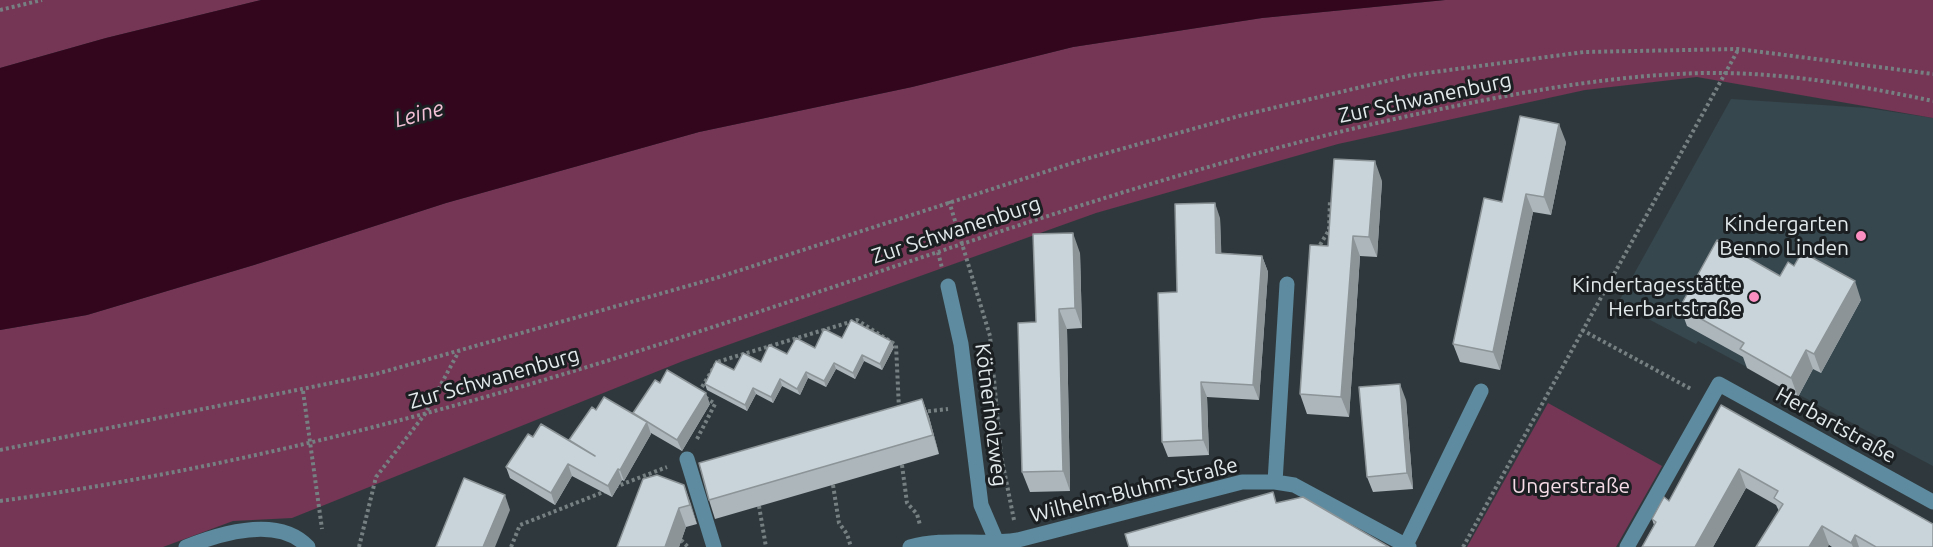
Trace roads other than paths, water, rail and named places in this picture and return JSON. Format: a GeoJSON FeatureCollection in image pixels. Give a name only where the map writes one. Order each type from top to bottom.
{"type":"FeatureCollection","features":[{"type":"Feature","properties":{"kind":"street"},"geometry":{"type":"LineString","coordinates":[[1275,482],[1287,284]]}},
{"type":"Feature","properties":{"kind":"street","name":"Kötnerholzweg"},"geometry":{"type":"LineString","coordinates":[[948,286],[961,344],[981,505],[998,545]]}},
{"type":"Feature","properties":{"kind":"street","name":"Herbartstraße"},"geometry":{"type":"LineString","coordinates":[[1628,547],[1719,384],[1933,502]]}},
{"type":"Feature","properties":{"kind":"street"},"geometry":{"type":"LineString","coordinates":[[1408,546],[1481,391]]}},
{"type":"Feature","properties":{"kind":"street"},"geometry":{"type":"LineString","coordinates":[[687,459],[714,547]]}},
{"type":"Feature","properties":{"kind":"street","name":"Wilhelm-Bluhm-Straße"},"geometry":{"type":"LineString","coordinates":[[917,545],[998,545],[1242,482],[1275,482],[1294,485],[1408,546]]}},
{"type":"Feature","properties":{"kind":"street"},"geometry":{"type":"LineString","coordinates":[[186,547],[236,531],[271,529],[303,542],[314,543]]}},
{"type":"Feature","properties":{"kind":"water","name":"Leine"},"geometry":{"type":"Polygon","coordinates":[[[261,0],[1445,0],[1262,18],[1073,47],[912,87],[699,132],[446,203],[254,265],[87,315],[0,330],[0,68],[106,38],[261,0]]]}},
{"type":"Feature","properties":{"kind":"place","name":"Kindergarten Benno Linden"},"geometry":{"type":"Point","coordinates":[1861,236]}},
{"type":"Feature","properties":{"kind":"place","name":"Kindertagesstätte Herbartstraße"},"geometry":{"type":"Point","coordinates":[1754,297]}},
{"type":"Feature","properties":{"kind":"park label","name":"Ungerstraße"},"geometry":{"type":"Point","coordinates":[1571,486]}}]}
